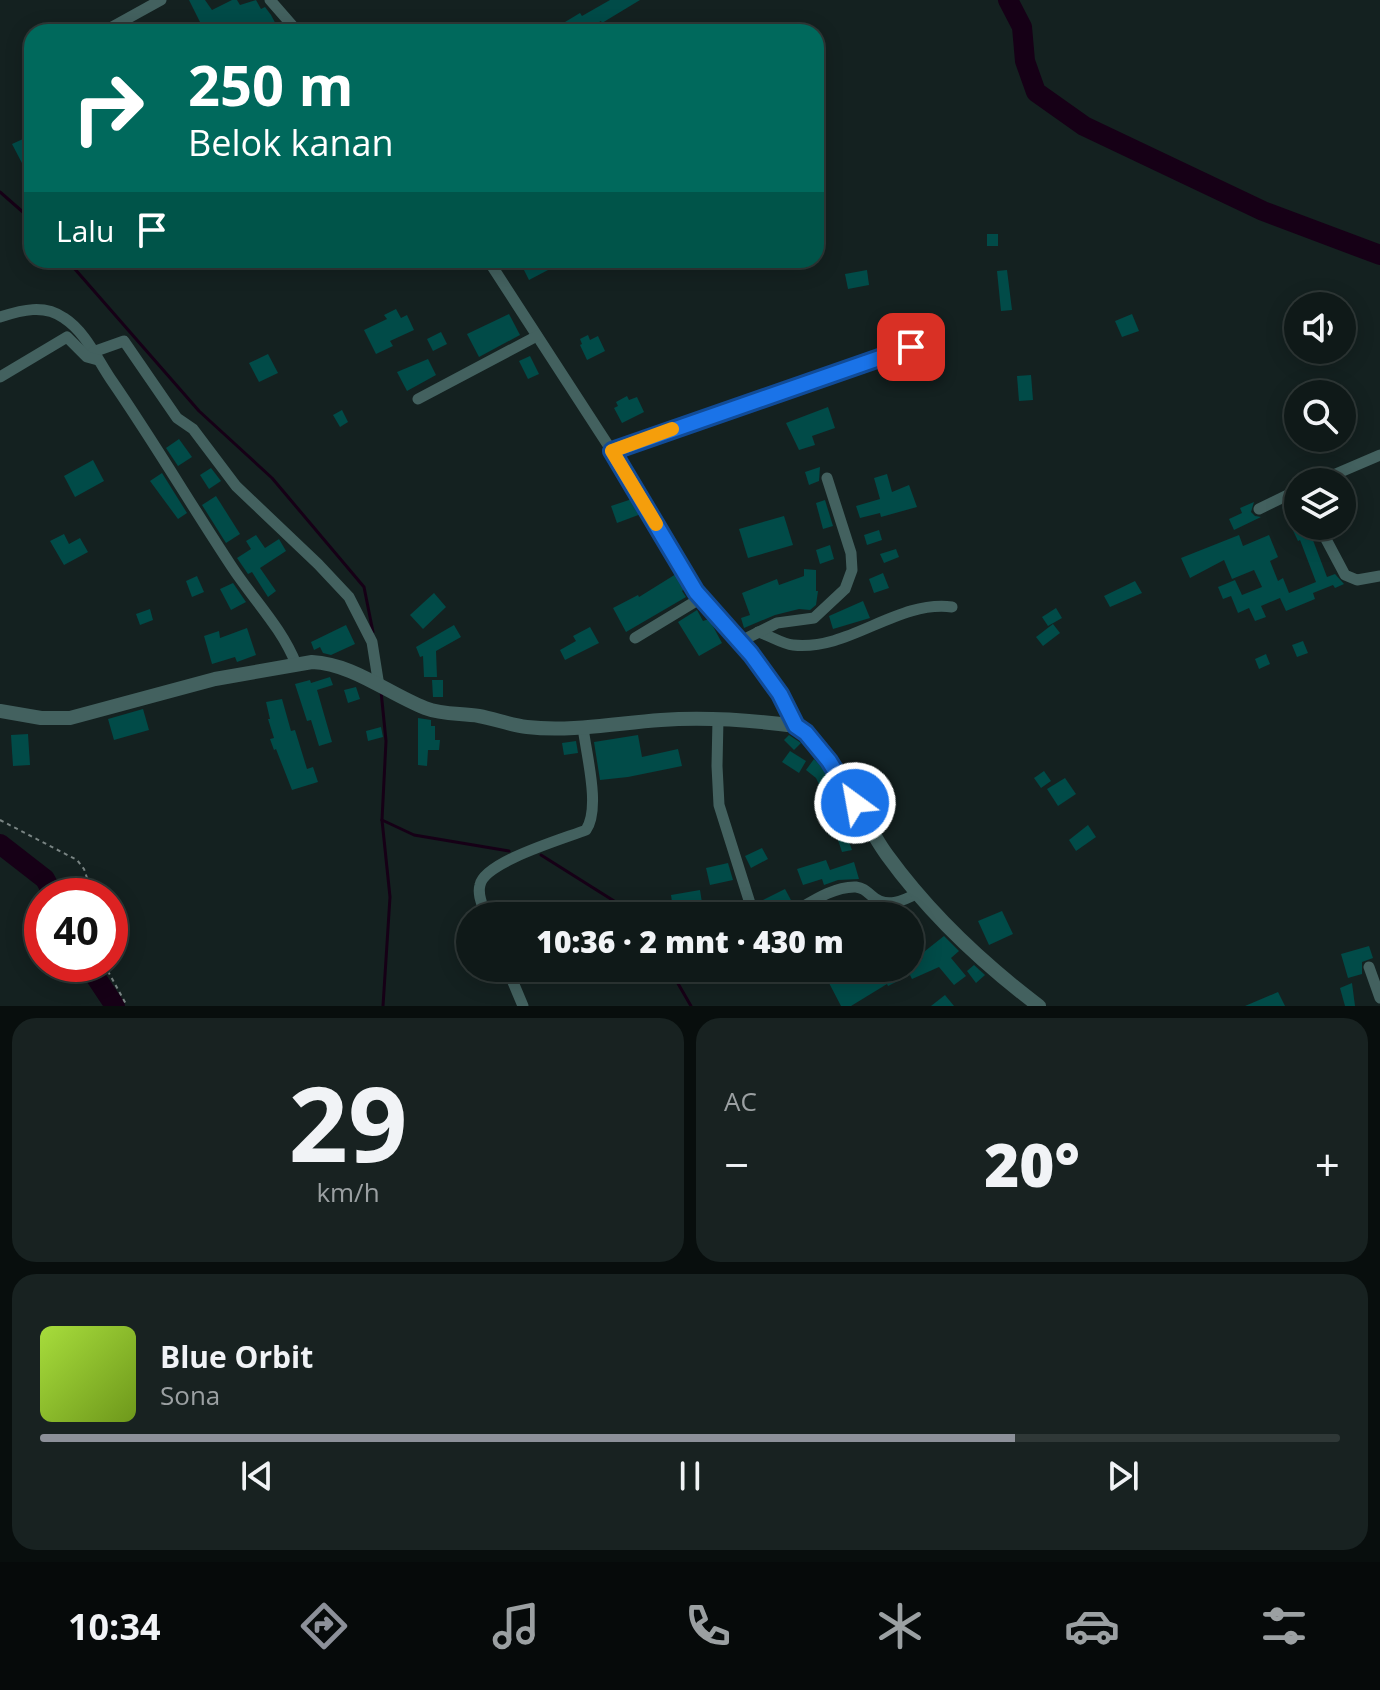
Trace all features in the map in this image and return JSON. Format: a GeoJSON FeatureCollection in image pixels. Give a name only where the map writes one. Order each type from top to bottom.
{"type":"FeatureCollection","features":[{"type":"Feature","properties":{"kind":"street"},"geometry":{"type":"LineString","coordinates":[[118,24],[161,0]]}},
{"type":"Feature","properties":{"kind":"street"},"geometry":{"type":"LineString","coordinates":[[270,0],[290,24]]}},
{"type":"Feature","properties":{"kind":"street"},"geometry":{"type":"LineString","coordinates":[[493,268],[612,451],[701,598],[741,641],[780,694],[796,726],[806,733],[829,761],[881,846],[918,893],[988,966],[1039,1006]]}},
{"type":"Feature","properties":{"kind":"street"},"geometry":{"type":"LineString","coordinates":[[0,317],[26,309],[49,311],[65,319],[84,337],[245,587],[282,636],[296,664]]}},
{"type":"Feature","properties":{"kind":"street"},"geometry":{"type":"LineString","coordinates":[[418,399],[537,336]]}},
{"type":"Feature","properties":{"kind":"street"},"geometry":{"type":"LineString","coordinates":[[0,377],[67,337],[87,357],[96,356],[124,341],[177,418],[193,429],[236,486],[349,597],[372,642],[379,686]]}},
{"type":"Feature","properties":{"kind":"street"},"geometry":{"type":"LineString","coordinates":[[612,451],[911,347]]}},
{"type":"Feature","properties":{"kind":"street"},"geometry":{"type":"LineString","coordinates":[[1350,468],[1380,455]]}},
{"type":"Feature","properties":{"kind":"street"},"geometry":{"type":"LineString","coordinates":[[741,641],[777,623],[814,618],[838,597],[850,580],[851,553],[827,478]]}},
{"type":"Feature","properties":{"kind":"street"},"geometry":{"type":"LineString","coordinates":[[1259,509],[1284,497]]}},
{"type":"Feature","properties":{"kind":"street"},"geometry":{"type":"LineString","coordinates":[[1326,540],[1345,575],[1357,580],[1380,576]]}},
{"type":"Feature","properties":{"kind":"street"},"geometry":{"type":"LineString","coordinates":[[635,638],[701,598]]}},
{"type":"Feature","properties":{"kind":"street"},"geometry":{"type":"LineString","coordinates":[[758,632],[788,645],[811,645],[836,640],[918,608],[952,607]]}},
{"type":"Feature","properties":{"kind":"street"},"geometry":{"type":"LineString","coordinates":[[0,711],[41,718],[70,718],[215,679],[296,664],[328,663],[427,709],[527,727],[718,719],[796,726]]}},
{"type":"Feature","properties":{"kind":"street"},"geometry":{"type":"LineString","coordinates":[[718,719],[719,805],[749,902]]}},
{"type":"Feature","properties":{"kind":"street"},"geometry":{"type":"LineString","coordinates":[[481,902],[480,883],[487,872],[586,830],[592,821],[592,795],[583,727]]}},
{"type":"Feature","properties":{"kind":"street"},"geometry":{"type":"LineString","coordinates":[[814,902],[840,889],[861,888],[883,902]]}},
{"type":"Feature","properties":{"kind":"street"},"geometry":{"type":"LineString","coordinates":[[898,902],[918,893]]}},
{"type":"Feature","properties":{"kind":"street"},"geometry":{"type":"LineString","coordinates":[[1369,967],[1380,998]]}},
{"type":"Feature","properties":{"kind":"street"},"geometry":{"type":"LineString","coordinates":[[513,982],[523,1006]]}},
{"type":"Feature","properties":{"kind":"path"},"geometry":{"type":"LineString","coordinates":[[0,820],[77,860],[87,878]]}},
{"type":"Feature","properties":{"kind":"path"},"geometry":{"type":"LineString","coordinates":[[114,982],[127,1006]]}},
{"type":"Feature","properties":{"kind":"building"},"geometry":{"type":"Polygon","coordinates":[[[189,0],[205,0],[212,10],[232,0],[237,0],[240,5],[256,0],[261,9],[265,7],[276,24],[201,24],[189,0]]]}},
{"type":"Feature","properties":{"kind":"building"},"geometry":{"type":"Polygon","coordinates":[[[610,0],[640,0],[602,23],[565,22],[580,13],[582,16],[610,0]]]}},
{"type":"Feature","properties":{"kind":"building"},"geometry":{"type":"Polygon","coordinates":[[[23,139],[24,165],[23,165],[12,144],[23,139]]]}},
{"type":"Feature","properties":{"kind":"building"},"geometry":{"type":"Polygon","coordinates":[[[987,234],[998,234],[998,246],[987,246],[987,234]]]}},
{"type":"Feature","properties":{"kind":"building"},"geometry":{"type":"Polygon","coordinates":[[[523,268],[552,268],[529,280],[523,268]]]}},
{"type":"Feature","properties":{"kind":"building"},"geometry":{"type":"Polygon","coordinates":[[[867,270],[869,285],[848,289],[845,274],[867,270]]]}},
{"type":"Feature","properties":{"kind":"building"},"geometry":{"type":"Polygon","coordinates":[[[1007,270],[1012,310],[1001,311],[997,271],[1007,270]]]}},
{"type":"Feature","properties":{"kind":"building"},"geometry":{"type":"Polygon","coordinates":[[[396,309],[401,318],[407,315],[414,330],[390,341],[393,346],[376,354],[364,330],[387,319],[384,315],[396,309]]]}},
{"type":"Feature","properties":{"kind":"building"},"geometry":{"type":"Polygon","coordinates":[[[509,314],[520,335],[479,357],[467,334],[509,314]]]}},
{"type":"Feature","properties":{"kind":"building"},"geometry":{"type":"Polygon","coordinates":[[[1132,314],[1139,331],[1122,337],[1115,321],[1132,314]]]}},
{"type":"Feature","properties":{"kind":"building"},"geometry":{"type":"Polygon","coordinates":[[[441,332],[447,344],[433,351],[427,339],[441,332]]]}},
{"type":"Feature","properties":{"kind":"building"},"geometry":{"type":"Polygon","coordinates":[[[588,335],[590,340],[598,336],[605,351],[587,360],[580,339],[588,335]]]}},
{"type":"Feature","properties":{"kind":"building"},"geometry":{"type":"Polygon","coordinates":[[[268,354],[278,373],[259,382],[249,363],[268,354]]]}},
{"type":"Feature","properties":{"kind":"building"},"geometry":{"type":"Polygon","coordinates":[[[530,356],[539,374],[528,379],[519,361],[530,356]]]}},
{"type":"Feature","properties":{"kind":"building"},"geometry":{"type":"Polygon","coordinates":[[[428,359],[436,375],[407,391],[397,372],[428,359]]]}},
{"type":"Feature","properties":{"kind":"building"},"geometry":{"type":"Polygon","coordinates":[[[1031,375],[1033,400],[1019,401],[1017,376],[1031,375]]]}},
{"type":"Feature","properties":{"kind":"building"},"geometry":{"type":"Polygon","coordinates":[[[627,396],[629,400],[637,397],[644,412],[622,423],[614,408],[618,406],[616,402],[627,396]]]}},
{"type":"Feature","properties":{"kind":"building"},"geometry":{"type":"Polygon","coordinates":[[[828,407],[835,428],[812,436],[815,445],[799,450],[786,423],[828,407]]]}},
{"type":"Feature","properties":{"kind":"building"},"geometry":{"type":"Polygon","coordinates":[[[342,410],[348,422],[340,427],[333,415],[342,410]]]}},
{"type":"Feature","properties":{"kind":"building"},"geometry":{"type":"Polygon","coordinates":[[[179,439],[192,457],[178,466],[166,448],[179,439]]]}},
{"type":"Feature","properties":{"kind":"building"},"geometry":{"type":"Polygon","coordinates":[[[93,460],[104,481],[75,497],[64,476],[93,460]]]}},
{"type":"Feature","properties":{"kind":"building"},"geometry":{"type":"Polygon","coordinates":[[[820,467],[819,481],[809,485],[805,472],[820,467]]]}},
{"type":"Feature","properties":{"kind":"building"},"geometry":{"type":"Polygon","coordinates":[[[211,468],[221,481],[209,489],[200,475],[211,468]]]}},
{"type":"Feature","properties":{"kind":"building"},"geometry":{"type":"Polygon","coordinates":[[[162,473],[187,513],[178,519],[150,481],[162,473]]]}},
{"type":"Feature","properties":{"kind":"building"},"geometry":{"type":"Polygon","coordinates":[[[887,474],[892,492],[909,485],[917,507],[881,517],[880,513],[860,518],[856,506],[880,499],[874,478],[887,474]]]}},
{"type":"Feature","properties":{"kind":"building"},"geometry":{"type":"Polygon","coordinates":[[[216,496],[240,534],[226,543],[202,505],[216,496]]]}},
{"type":"Feature","properties":{"kind":"building"},"geometry":{"type":"Polygon","coordinates":[[[632,499],[641,514],[617,523],[611,506],[632,499]]]}},
{"type":"Feature","properties":{"kind":"building"},"geometry":{"type":"Polygon","coordinates":[[[825,500],[833,526],[823,529],[816,503],[825,500]]]}},
{"type":"Feature","properties":{"kind":"building"},"geometry":{"type":"Polygon","coordinates":[[[1254,502],[1251,512],[1261,517],[1234,530],[1229,519],[1242,513],[1240,508],[1254,502]]]}},
{"type":"Feature","properties":{"kind":"building"},"geometry":{"type":"Polygon","coordinates":[[[784,516],[793,545],[748,558],[739,529],[784,516]]]}},
{"type":"Feature","properties":{"kind":"building"},"geometry":{"type":"Polygon","coordinates":[[[879,530],[882,540],[867,545],[864,535],[879,530]]]}},
{"type":"Feature","properties":{"kind":"building"},"geometry":{"type":"Polygon","coordinates":[[[64,534],[69,544],[80,538],[88,552],[64,565],[50,541],[64,534]]]}},
{"type":"Feature","properties":{"kind":"building"},"geometry":{"type":"Polygon","coordinates":[[[256,535],[265,548],[279,539],[286,551],[260,568],[276,591],[268,597],[252,572],[248,574],[237,558],[251,549],[246,541],[256,535]]]}},
{"type":"Feature","properties":{"kind":"building"},"geometry":{"type":"Polygon","coordinates":[[[1239,535],[1243,546],[1269,535],[1278,557],[1270,561],[1278,581],[1283,578],[1289,593],[1316,582],[1300,540],[1313,540],[1327,577],[1335,574],[1344,584],[1313,593],[1315,599],[1286,611],[1280,598],[1261,606],[1266,617],[1255,621],[1249,608],[1238,613],[1231,596],[1223,599],[1218,587],[1235,580],[1242,595],[1262,587],[1254,570],[1232,579],[1224,560],[1190,578],[1181,558],[1239,535]]]}},
{"type":"Feature","properties":{"kind":"building"},"geometry":{"type":"Polygon","coordinates":[[[830,545],[834,559],[820,564],[816,550],[830,545]]]}},
{"type":"Feature","properties":{"kind":"building"},"geometry":{"type":"Polygon","coordinates":[[[896,549],[899,557],[884,563],[880,554],[896,549]]]}},
{"type":"Feature","properties":{"kind":"building"},"geometry":{"type":"Polygon","coordinates":[[[804,569],[816,570],[816,605],[810,610],[799,609],[775,615],[744,628],[741,618],[750,615],[742,593],[777,579],[779,585],[804,576],[804,569]]]}},
{"type":"Feature","properties":{"kind":"building"},"geometry":{"type":"Polygon","coordinates":[[[883,573],[889,588],[874,593],[869,579],[883,573]]]}},
{"type":"Feature","properties":{"kind":"building"},"geometry":{"type":"Polygon","coordinates":[[[676,574],[686,597],[626,632],[613,608],[639,597],[676,574]]]}},
{"type":"Feature","properties":{"kind":"building"},"geometry":{"type":"Polygon","coordinates":[[[197,576],[204,592],[192,597],[186,581],[197,576]]]}},
{"type":"Feature","properties":{"kind":"building"},"geometry":{"type":"Polygon","coordinates":[[[1135,581],[1142,593],[1110,607],[1104,596],[1135,581]]]}},
{"type":"Feature","properties":{"kind":"building"},"geometry":{"type":"Polygon","coordinates":[[[233,583],[246,602],[231,610],[220,589],[233,583]]]}},
{"type":"Feature","properties":{"kind":"building"},"geometry":{"type":"Polygon","coordinates":[[[434,593],[446,607],[423,629],[410,615],[434,593]]]}},
{"type":"Feature","properties":{"kind":"building"},"geometry":{"type":"Polygon","coordinates":[[[863,601],[870,618],[833,629],[829,616],[863,601]]]}},
{"type":"Feature","properties":{"kind":"building"},"geometry":{"type":"Polygon","coordinates":[[[1056,608],[1062,618],[1048,626],[1042,617],[1056,608]]]}},
{"type":"Feature","properties":{"kind":"building"},"geometry":{"type":"Polygon","coordinates":[[[150,609],[153,620],[140,625],[136,614],[150,609]]]}},
{"type":"Feature","properties":{"kind":"building"},"geometry":{"type":"Polygon","coordinates":[[[697,610],[703,621],[709,619],[722,643],[699,656],[678,622],[697,610]]]}},
{"type":"Feature","properties":{"kind":"building"},"geometry":{"type":"Polygon","coordinates":[[[1053,624],[1060,633],[1043,646],[1036,637],[1053,624]]]}},
{"type":"Feature","properties":{"kind":"building"},"geometry":{"type":"Polygon","coordinates":[[[346,625],[355,644],[331,655],[323,653],[320,647],[314,650],[311,642],[346,625]]]}},
{"type":"Feature","properties":{"kind":"building"},"geometry":{"type":"Polygon","coordinates":[[[454,625],[461,637],[436,651],[437,677],[424,677],[423,656],[420,657],[416,647],[454,625]]]}},
{"type":"Feature","properties":{"kind":"building"},"geometry":{"type":"Polygon","coordinates":[[[590,627],[599,643],[565,660],[560,650],[576,641],[573,636],[590,627]]]}},
{"type":"Feature","properties":{"kind":"building"},"geometry":{"type":"Polygon","coordinates":[[[247,628],[256,655],[237,662],[235,657],[212,664],[204,636],[219,631],[220,638],[247,628]]]}},
{"type":"Feature","properties":{"kind":"building"},"geometry":{"type":"Polygon","coordinates":[[[1303,641],[1308,653],[1297,657],[1292,645],[1303,641]]]}},
{"type":"Feature","properties":{"kind":"building"},"geometry":{"type":"Polygon","coordinates":[[[1266,654],[1270,664],[1259,669],[1255,659],[1266,654]]]}},
{"type":"Feature","properties":{"kind":"building"},"geometry":{"type":"Polygon","coordinates":[[[330,677],[333,685],[317,690],[332,742],[319,746],[295,684],[330,677]]]}},
{"type":"Feature","properties":{"kind":"building"},"geometry":{"type":"Polygon","coordinates":[[[432,680],[443,680],[443,697],[433,697],[432,680]]]}},
{"type":"Feature","properties":{"kind":"building"},"geometry":{"type":"Polygon","coordinates":[[[356,687],[360,699],[348,703],[344,690],[356,687]]]}},
{"type":"Feature","properties":{"kind":"building"},"geometry":{"type":"Polygon","coordinates":[[[282,699],[307,769],[313,767],[318,782],[292,790],[270,739],[274,738],[266,702],[282,699]]]}},
{"type":"Feature","properties":{"kind":"building"},"geometry":{"type":"Polygon","coordinates":[[[143,709],[149,730],[114,740],[108,719],[143,709]]]}},
{"type":"Feature","properties":{"kind":"building"},"geometry":{"type":"Polygon","coordinates":[[[418,718],[431,720],[431,726],[435,726],[435,740],[440,740],[439,750],[428,750],[427,766],[418,765],[418,718]]]}},
{"type":"Feature","properties":{"kind":"building"},"geometry":{"type":"Polygon","coordinates":[[[381,727],[383,737],[368,741],[366,731],[381,727]]]}},
{"type":"Feature","properties":{"kind":"building"},"geometry":{"type":"Polygon","coordinates":[[[28,734],[30,765],[13,766],[11,735],[28,734]]]}},
{"type":"Feature","properties":{"kind":"building"},"geometry":{"type":"Polygon","coordinates":[[[638,735],[642,757],[678,749],[682,766],[600,780],[594,742],[638,735]]]}},
{"type":"Feature","properties":{"kind":"building"},"geometry":{"type":"Polygon","coordinates":[[[789,735],[801,743],[794,750],[784,740],[789,735]]]}},
{"type":"Feature","properties":{"kind":"building"},"geometry":{"type":"Polygon","coordinates":[[[576,741],[578,753],[564,755],[562,743],[576,741]]]}},
{"type":"Feature","properties":{"kind":"building"},"geometry":{"type":"Polygon","coordinates":[[[790,751],[806,761],[799,773],[782,762],[790,751]]]}},
{"type":"Feature","properties":{"kind":"building"},"geometry":{"type":"Polygon","coordinates":[[[814,759],[828,774],[851,814],[853,821],[843,825],[852,850],[842,852],[836,834],[830,836],[819,802],[826,799],[816,778],[806,770],[814,759]]]}},
{"type":"Feature","properties":{"kind":"building"},"geometry":{"type":"Polygon","coordinates":[[[1044,771],[1051,781],[1041,788],[1034,778],[1044,771]]]}},
{"type":"Feature","properties":{"kind":"building"},"geometry":{"type":"Polygon","coordinates":[[[1065,778],[1076,794],[1058,806],[1047,789],[1065,778]]]}},
{"type":"Feature","properties":{"kind":"building"},"geometry":{"type":"Polygon","coordinates":[[[1088,825],[1096,837],[1076,851],[1069,840],[1088,825]]]}},
{"type":"Feature","properties":{"kind":"building"},"geometry":{"type":"Polygon","coordinates":[[[762,848],[768,859],[751,868],[745,856],[762,848]]]}},
{"type":"Feature","properties":{"kind":"building"},"geometry":{"type":"Polygon","coordinates":[[[826,860],[830,870],[854,862],[859,879],[838,880],[824,885],[822,879],[803,885],[797,869],[826,860]]]}},
{"type":"Feature","properties":{"kind":"building"},"geometry":{"type":"Polygon","coordinates":[[[728,863],[733,880],[710,885],[706,868],[728,863]]]}},
{"type":"Feature","properties":{"kind":"building"},"geometry":{"type":"Polygon","coordinates":[[[785,889],[792,902],[762,902],[785,889]]]}},
{"type":"Feature","properties":{"kind":"building"},"geometry":{"type":"Polygon","coordinates":[[[700,890],[702,902],[672,902],[671,895],[700,890]]]}},
{"type":"Feature","properties":{"kind":"building"},"geometry":{"type":"Polygon","coordinates":[[[1002,911],[1013,934],[989,945],[978,921],[1002,911]]]}},
{"type":"Feature","properties":{"kind":"building"},"geometry":{"type":"Polygon","coordinates":[[[944,936],[959,951],[951,958],[966,976],[954,985],[939,967],[924,974],[924,952],[944,936]]]}},
{"type":"Feature","properties":{"kind":"building"},"geometry":{"type":"Polygon","coordinates":[[[1369,946],[1373,958],[1362,962],[1362,974],[1348,978],[1341,954],[1369,946]]]}},
{"type":"Feature","properties":{"kind":"building"},"geometry":{"type":"Polygon","coordinates":[[[974,965],[985,975],[976,983],[967,971],[974,965]]]}},
{"type":"Feature","properties":{"kind":"building"},"geometry":{"type":"Polygon","coordinates":[[[829,982],[896,982],[887,984],[851,1006],[841,1006],[829,982]]]}},
{"type":"Feature","properties":{"kind":"building"},"geometry":{"type":"Polygon","coordinates":[[[1352,983],[1355,1006],[1345,1006],[1340,988],[1352,983]]]}},
{"type":"Feature","properties":{"kind":"building"},"geometry":{"type":"Polygon","coordinates":[[[1278,992],[1285,1006],[1245,1006],[1278,992]]]}},
{"type":"Feature","properties":{"kind":"building"},"geometry":{"type":"Polygon","coordinates":[[[945,995],[954,1006],[931,1006],[945,995]]]}},
{"type":"Feature","properties":{"kind":"waterway"},"geometry":{"type":"LineString","coordinates":[[1008,0],[1022,27],[1025,61],[1036,92],[1084,126],[1263,211],[1380,255]]}},
{"type":"Feature","properties":{"kind":"waterway"},"geometry":{"type":"LineString","coordinates":[[0,192],[24,213]]}},
{"type":"Feature","properties":{"kind":"waterway"},"geometry":{"type":"LineString","coordinates":[[74,268],[199,411],[272,478],[364,587],[373,632]]}},
{"type":"Feature","properties":{"kind":"waterway"},"geometry":{"type":"LineString","coordinates":[[381,691],[386,741],[382,820],[390,897],[383,1006]]}},
{"type":"Feature","properties":{"kind":"waterway"},"geometry":{"type":"LineString","coordinates":[[382,820],[414,835],[509,851]]}},
{"type":"Feature","properties":{"kind":"waterway"},"geometry":{"type":"LineString","coordinates":[[0,844],[44,878]]}},
{"type":"Feature","properties":{"kind":"waterway"},"geometry":{"type":"LineString","coordinates":[[541,855],[616,902]]}},
{"type":"Feature","properties":{"kind":"waterway"},"geometry":{"type":"LineString","coordinates":[[99,982],[115,1006]]}},
{"type":"Feature","properties":{"kind":"waterway"},"geometry":{"type":"LineString","coordinates":[[677,982],[691,1006]]}},
{"type":"Feature","properties":{"kind":"slow traffic"},"geometry":{"type":"LineString","coordinates":[[656,524],[612,451],[672,429]]}},
{"type":"Feature","properties":{"kind":"route"},"geometry":{"type":"LineString","coordinates":[[855,803],[829,761],[806,733],[796,726],[780,694],[751,654],[696,592],[612,451],[911,347]]}}]}
